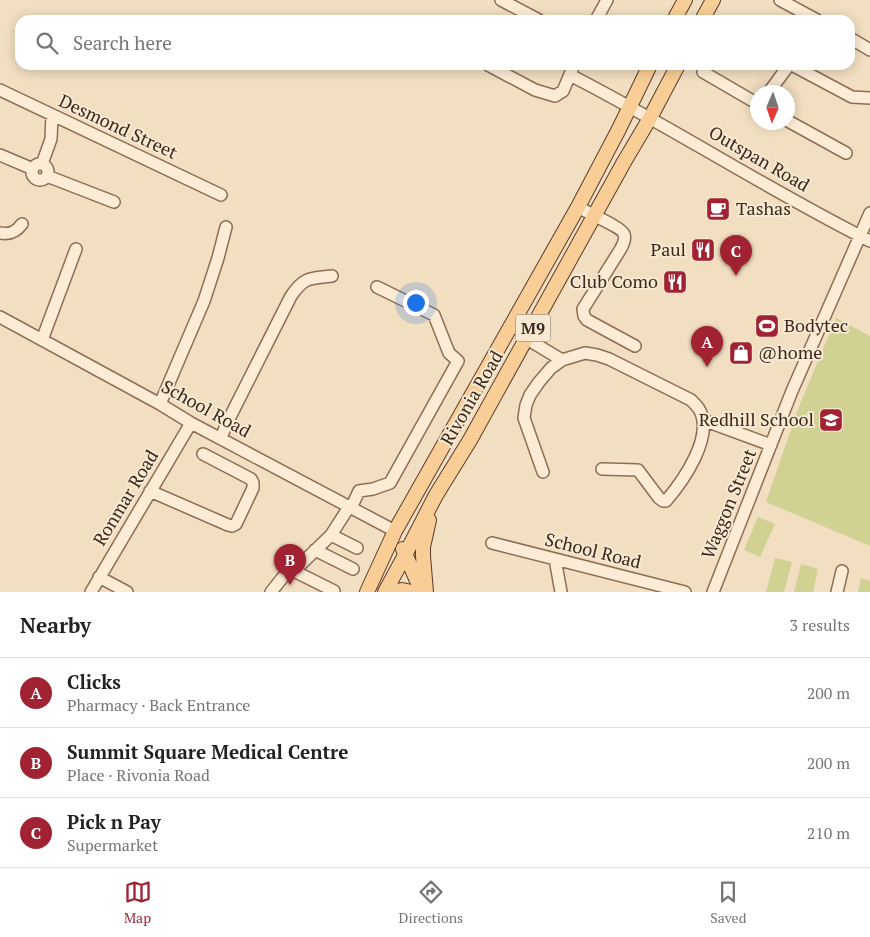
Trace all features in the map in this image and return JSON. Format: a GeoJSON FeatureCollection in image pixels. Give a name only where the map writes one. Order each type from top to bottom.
{"type":"FeatureCollection","features":[{"type":"Feature","properties":{"kind":"main road"},"geometry":{"type":"LineString","coordinates":[[677,15],[685,0]]}},
{"type":"Feature","properties":{"kind":"main road"},"geometry":{"type":"LineString","coordinates":[[705,15],[713,0]]}},
{"type":"Feature","properties":{"kind":"main road","name":"Rivonia Road"},"geometry":{"type":"LineString","coordinates":[[367,592],[395,531],[578,207],[648,70]]}},
{"type":"Feature","properties":{"kind":"main road","name":"Rivonia Road"},"geometry":{"type":"LineString","coordinates":[[385,592],[406,556],[436,495],[470,440],[527,339],[675,70]]}},
{"type":"Feature","properties":{"kind":"main road"},"geometry":{"type":"LineString","coordinates":[[426,592],[423,547],[436,495]]}},
{"type":"Feature","properties":{"kind":"main road"},"geometry":{"type":"LineString","coordinates":[[395,531],[422,592]]}},
{"type":"Feature","properties":{"kind":"main road"},"geometry":{"type":"LineString","coordinates":[[392,592],[402,590],[412,592]]}},
{"type":"Feature","properties":{"kind":"street"},"geometry":{"type":"LineString","coordinates":[[501,0],[530,15]]}},
{"type":"Feature","properties":{"kind":"street"},"geometry":{"type":"LineString","coordinates":[[780,0],[808,15]]}},
{"type":"Feature","properties":{"kind":"street"},"geometry":{"type":"LineString","coordinates":[[598,15],[603,1]]}},
{"type":"Feature","properties":{"kind":"street"},"geometry":{"type":"LineString","coordinates":[[855,41],[870,50]]}},
{"type":"Feature","properties":{"kind":"street"},"geometry":{"type":"LineString","coordinates":[[497,70],[535,90],[555,96],[563,91],[572,70]]}},
{"type":"Feature","properties":{"kind":"street","name":"Outspan Road"},"geometry":{"type":"LineString","coordinates":[[572,70],[630,107],[870,241]]}},
{"type":"Feature","properties":{"kind":"street"},"geometry":{"type":"LineString","coordinates":[[775,85],[786,70]]}},
{"type":"Feature","properties":{"kind":"street"},"geometry":{"type":"LineString","coordinates":[[800,70],[852,97],[870,98]]}},
{"type":"Feature","properties":{"kind":"street"},"geometry":{"type":"LineString","coordinates":[[703,72],[750,99]]}},
{"type":"Feature","properties":{"kind":"street","name":"Desmond Street"},"geometry":{"type":"LineString","coordinates":[[0,90],[220,195]]}},
{"type":"Feature","properties":{"kind":"street"},"geometry":{"type":"LineString","coordinates":[[52,115],[52,139]]}},
{"type":"Feature","properties":{"kind":"street"},"geometry":{"type":"LineString","coordinates":[[70,123],[52,139],[37,167],[34,177],[40,180],[47,176],[114,202]]}},
{"type":"Feature","properties":{"kind":"street"},"geometry":{"type":"LineString","coordinates":[[795,125],[846,154]]}},
{"type":"Feature","properties":{"kind":"street"},"geometry":{"type":"LineString","coordinates":[[0,155],[37,167]]}},
{"type":"Feature","properties":{"kind":"street"},"geometry":{"type":"LineString","coordinates":[[578,207],[622,230],[625,237],[620,250],[582,312],[587,320],[635,346]]}},
{"type":"Feature","properties":{"kind":"street","name":"Waggon Street"},"geometry":{"type":"LineString","coordinates":[[713,592],[792,391],[870,213]]}},
{"type":"Feature","properties":{"kind":"street"},"geometry":{"type":"LineString","coordinates":[[0,233],[12,234],[22,224]]}},
{"type":"Feature","properties":{"kind":"street"},"geometry":{"type":"LineString","coordinates":[[160,404],[204,302],[226,227]]}},
{"type":"Feature","properties":{"kind":"street"},"geometry":{"type":"LineString","coordinates":[[42,340],[76,249]]}},
{"type":"Feature","properties":{"kind":"street"},"geometry":{"type":"LineString","coordinates":[[221,438],[290,296],[298,286],[309,278],[332,276]]}},
{"type":"Feature","properties":{"kind":"street"},"geometry":{"type":"LineString","coordinates":[[271,592],[283,577],[294,570],[331,534],[359,491],[373,489],[390,483],[458,361],[448,353],[434,315],[377,287]]}},
{"type":"Feature","properties":{"kind":"street","name":"School Road"},"geometry":{"type":"LineString","coordinates":[[0,317],[160,404],[191,423],[395,531]]}},
{"type":"Feature","properties":{"kind":"street"},"geometry":{"type":"LineString","coordinates":[[527,339],[562,360]]}},
{"type":"Feature","properties":{"kind":"street"},"geometry":{"type":"LineString","coordinates":[[544,472],[524,418],[526,405],[530,395],[551,368],[562,360],[585,353],[609,359],[691,400],[699,409],[703,420],[703,430],[696,457],[678,487],[666,501],[662,501],[638,470],[602,469]]}},
{"type":"Feature","properties":{"kind":"street"},"geometry":{"type":"LineString","coordinates":[[703,420],[771,445]]}},
{"type":"Feature","properties":{"kind":"street","name":"Ronmar Road"},"geometry":{"type":"LineString","coordinates":[[91,592],[191,423]]}},
{"type":"Feature","properties":{"kind":"street"},"geometry":{"type":"LineString","coordinates":[[150,491],[228,525],[236,524],[254,483],[251,479],[203,454]]}},
{"type":"Feature","properties":{"kind":"street"},"geometry":{"type":"LineString","coordinates":[[331,534],[356,548]]}},
{"type":"Feature","properties":{"kind":"street","name":"School Road"},"geometry":{"type":"LineString","coordinates":[[492,543],[679,591]]}},
{"type":"Feature","properties":{"kind":"street"},"geometry":{"type":"LineString","coordinates":[[315,550],[353,569]]}},
{"type":"Feature","properties":{"kind":"street"},"geometry":{"type":"LineString","coordinates":[[555,559],[561,592]]}},
{"type":"Feature","properties":{"kind":"street"},"geometry":{"type":"LineString","coordinates":[[294,570],[334,591]]}},
{"type":"Feature","properties":{"kind":"street"},"geometry":{"type":"LineString","coordinates":[[837,592],[842,571]]}},
{"type":"Feature","properties":{"kind":"street"},"geometry":{"type":"LineString","coordinates":[[99,577],[128,592]]}},
{"type":"Feature","properties":{"kind":"street"},"geometry":{"type":"LineString","coordinates":[[634,579],[636,592]]}},
{"type":"Feature","properties":{"kind":"green space"},"geometry":{"type":"Polygon","coordinates":[[[836,318],[870,336],[870,546],[766,502],[798,409],[836,318]]]}},
{"type":"Feature","properties":{"kind":"green space"},"geometry":{"type":"Polygon","coordinates":[[[758,517],[775,524],[760,557],[744,550],[758,517]]]}},
{"type":"Feature","properties":{"kind":"green space"},"geometry":{"type":"Polygon","coordinates":[[[775,558],[792,562],[784,592],[766,592],[775,558]]]}},
{"type":"Feature","properties":{"kind":"green space"},"geometry":{"type":"Polygon","coordinates":[[[801,564],[818,569],[813,592],[794,592],[801,564]]]}},
{"type":"Feature","properties":{"kind":"green space"},"geometry":{"type":"Polygon","coordinates":[[[861,578],[870,581],[870,592],[858,592],[861,578]]]}},
{"type":"Feature","properties":{"kind":"place","name":"Tashas"},"geometry":{"type":"Point","coordinates":[718,209]}},
{"type":"Feature","properties":{"kind":"place","name":"Paul"},"geometry":{"type":"Point","coordinates":[703,250]}},
{"type":"Feature","properties":{"kind":"place","name":"Pick n Pay"},"geometry":{"type":"Point","coordinates":[736,276]}},
{"type":"Feature","properties":{"kind":"place","name":"Club Como"},"geometry":{"type":"Point","coordinates":[675,282]}},
{"type":"Feature","properties":{"kind":"place","name":"Bodytec"},"geometry":{"type":"Point","coordinates":[767,326]}},
{"type":"Feature","properties":{"kind":"place","name":"@home"},"geometry":{"type":"Point","coordinates":[741,353]}},
{"type":"Feature","properties":{"kind":"place","name":"Clicks"},"geometry":{"type":"Point","coordinates":[707,367]}},
{"type":"Feature","properties":{"kind":"place","name":"Redhill School"},"geometry":{"type":"Point","coordinates":[831,420]}},
{"type":"Feature","properties":{"kind":"place","name":"Summit Square Medical Centre"},"geometry":{"type":"Point","coordinates":[290,585]}}]}
